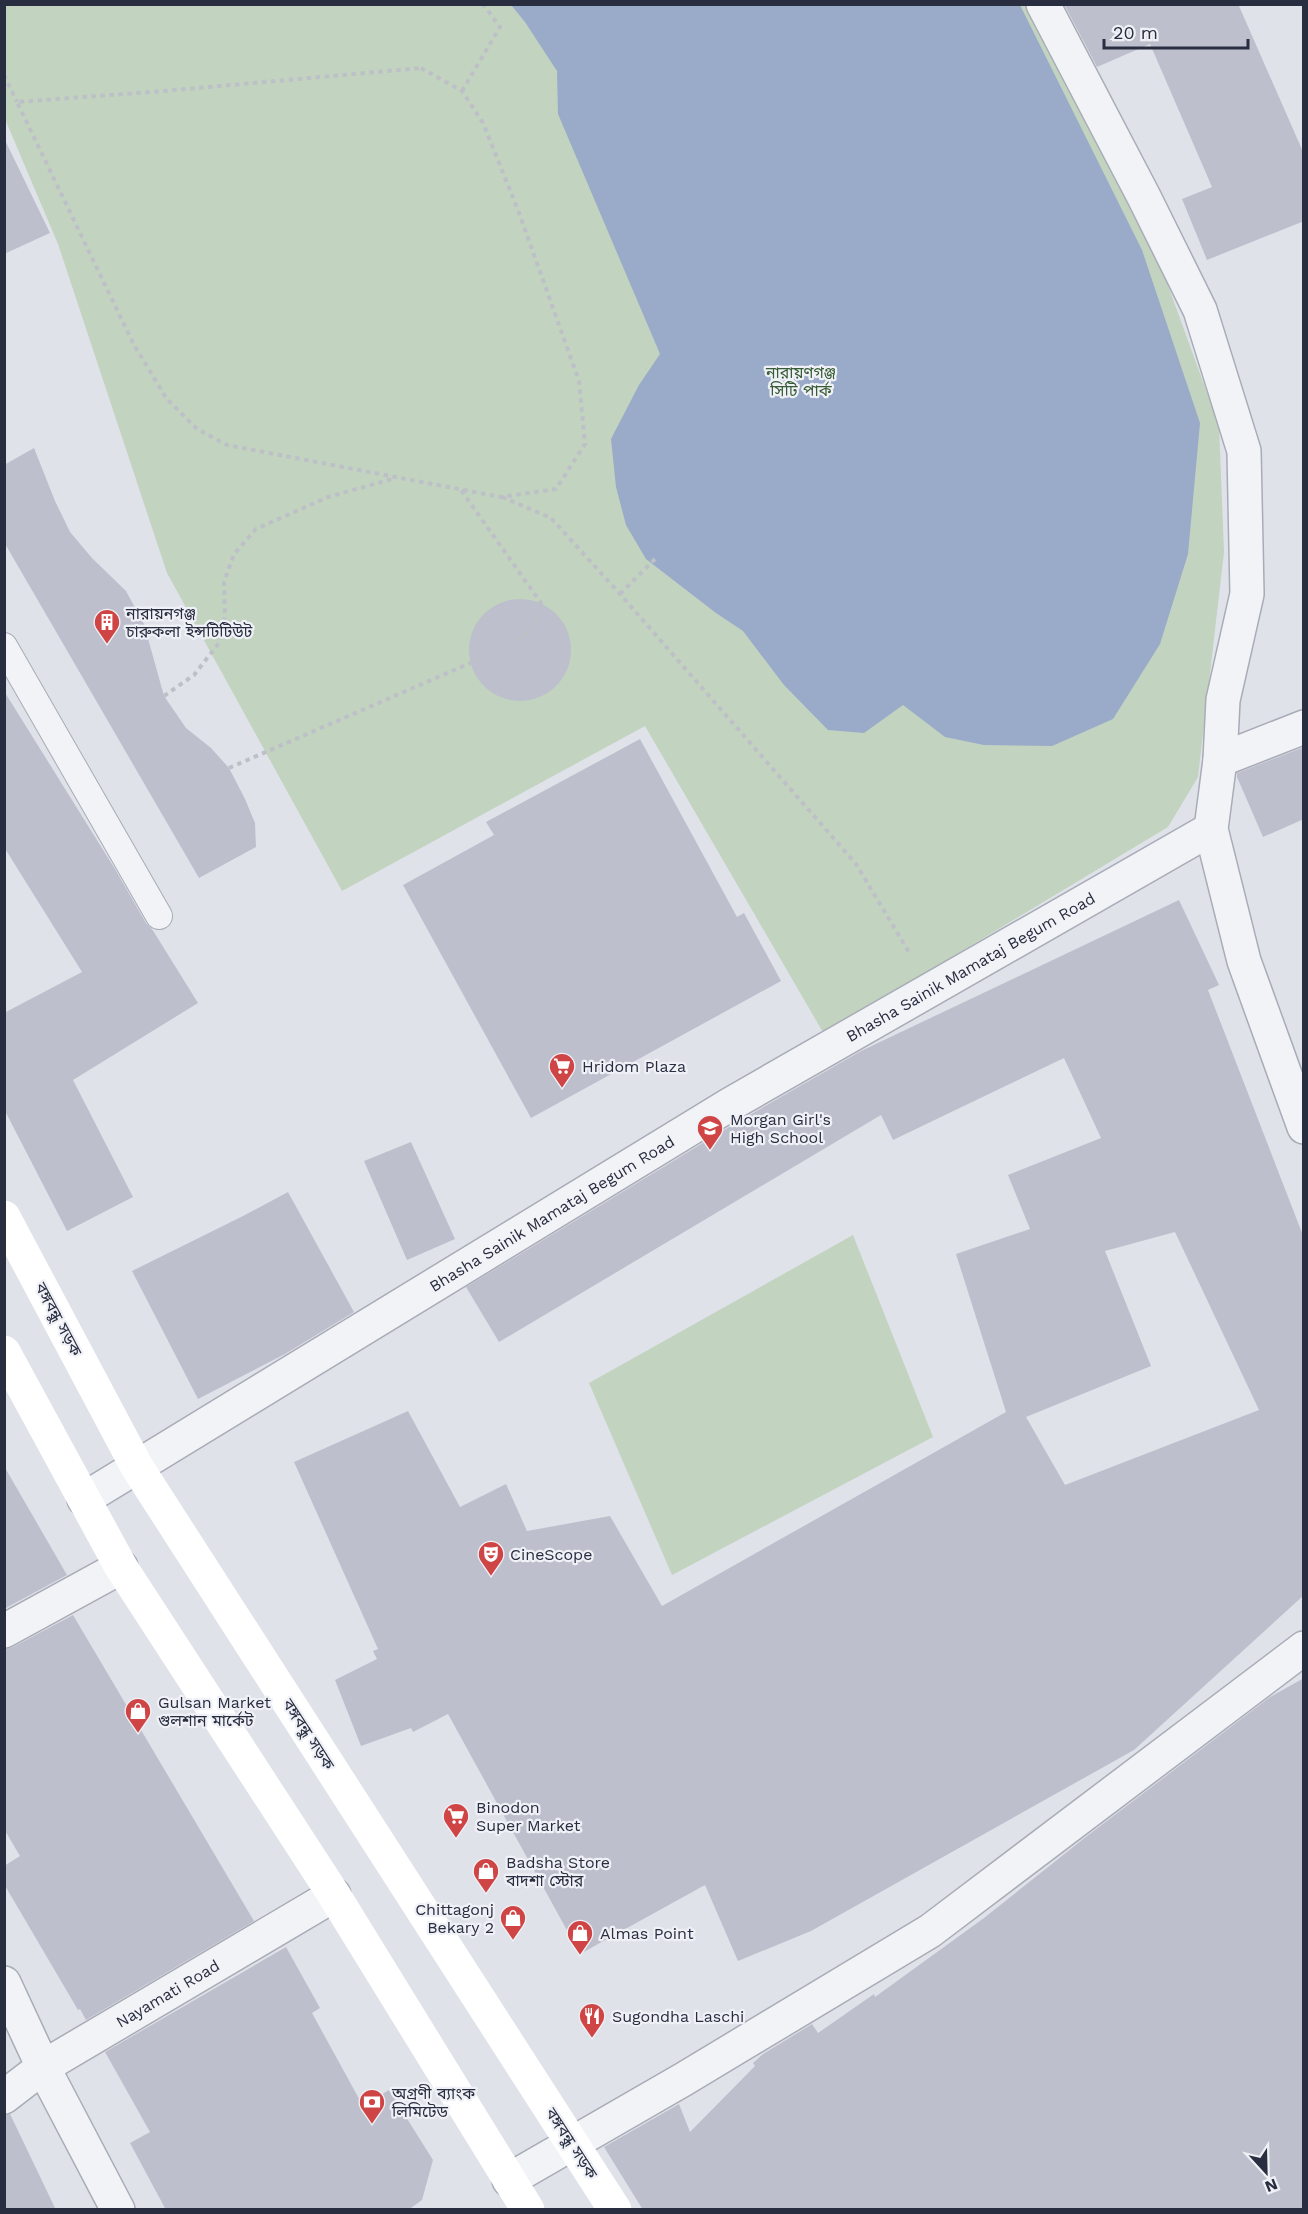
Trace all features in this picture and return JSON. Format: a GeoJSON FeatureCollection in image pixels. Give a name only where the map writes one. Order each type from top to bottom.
{"type":"FeatureCollection","features":[{"type":"Feature","properties":{"kind":"main road","name":"বঙ্গবন্ধু সড়ক"},"geometry":{"type":"LineString","coordinates":[[4,1217],[137,1467],[615,2210]]}},
{"type":"Feature","properties":{"kind":"main road"},"geometry":{"type":"LineString","coordinates":[[4,1352],[121,1567],[334,1894],[528,2210]]}},
{"type":"Feature","properties":{"kind":"street"},"geometry":{"type":"LineString","coordinates":[[1043,4],[1200,310],[1244,451],[1247,594],[1223,700],[1220,760],[1211,829],[1244,961],[1304,1127]]}},
{"type":"Feature","properties":{"kind":"street"},"geometry":{"type":"LineString","coordinates":[[1220,760],[1304,727]]}},
{"type":"Feature","properties":{"kind":"street","name":"Bhasha Sainik Mamataj Begum Road"},"geometry":{"type":"LineString","coordinates":[[84,1499],[729,1105],[1211,829]]}},
{"type":"Feature","properties":{"kind":"street"},"geometry":{"type":"LineString","coordinates":[[4,1631],[121,1567]]}},
{"type":"Feature","properties":{"kind":"street"},"geometry":{"type":"LineString","coordinates":[[509,2180],[930,1931],[1304,1648]]}},
{"type":"Feature","properties":{"kind":"street","name":"Nayamati Road"},"geometry":{"type":"LineString","coordinates":[[4,2097],[43,2067],[334,1894]]}},
{"type":"Feature","properties":{"kind":"street"},"geometry":{"type":"LineString","coordinates":[[4,1983],[43,2067],[118,2210]]}},
{"type":"Feature","properties":{"kind":"lane"},"geometry":{"type":"LineString","coordinates":[[4,646],[159,916]]}},
{"type":"Feature","properties":{"kind":"path"},"geometry":{"type":"LineString","coordinates":[[462,91],[500,27],[483,4]]}},
{"type":"Feature","properties":{"kind":"path"},"geometry":{"type":"LineString","coordinates":[[17,102],[422,69],[462,91],[483,123],[579,381],[585,444],[556,489],[501,497]]}},
{"type":"Feature","properties":{"kind":"path"},"geometry":{"type":"LineString","coordinates":[[4,75],[133,343],[166,398],[197,429],[227,445],[501,497],[551,518],[856,864],[932,989]]}},
{"type":"Feature","properties":{"kind":"path"},"geometry":{"type":"LineString","coordinates":[[165,696],[194,675],[219,643],[225,616],[224,582],[234,554],[256,529],[328,497],[397,478]]}},
{"type":"Feature","properties":{"kind":"path"},"geometry":{"type":"LineString","coordinates":[[229,768],[514,644],[533,627],[541,603],[461,489]]}},
{"type":"Feature","properties":{"kind":"path"},"geometry":{"type":"LineString","coordinates":[[620,594],[657,557]]}},
{"type":"Feature","properties":{"kind":"green space","name":"নারায়ণগঞ্জ সিটি পার্ক"},"geometry":{"type":"Polygon","coordinates":[[[4,5],[1036,5],[1137,200],[1219,426],[1224,552],[1198,777],[1168,827],[824,1034],[645,726],[342,891],[167,573],[58,244],[5,119],[4,5]]]}},
{"type":"Feature","properties":{"kind":"green space"},"geometry":{"type":"Polygon","coordinates":[[[853,1235],[933,1437],[672,1575],[589,1383],[853,1235]]]}},
{"type":"Feature","properties":{"kind":"water"},"geometry":{"type":"Polygon","coordinates":[[[511,5],[1020,5],[1142,250],[1200,423],[1188,554],[1160,644],[1113,719],[1052,746],[984,745],[945,737],[903,705],[864,733],[828,730],[784,685],[743,631],[646,559],[626,525],[616,487],[611,439],[639,385],[660,354],[558,114],[557,71],[511,5]]]}},
{"type":"Feature","properties":{"kind":"building"},"geometry":{"type":"Polygon","coordinates":[[[1064,4],[1242,4],[1239,6],[1304,154],[1304,221],[1207,260],[1182,199],[1212,187],[1150,44],[1097,67],[1064,4]]]}},
{"type":"Feature","properties":{"kind":"building"},"geometry":{"type":"Polygon","coordinates":[[[4,138],[50,233],[4,254],[4,138]]]}},
{"type":"Feature","properties":{"kind":"building","name":"নারায়নগঞ্জ চারুকলা ইন্সটিটিউট"},"geometry":{"type":"Polygon","coordinates":[[[34,448],[70,532],[92,558],[126,591],[144,624],[164,696],[186,728],[211,748],[229,768],[255,823],[256,847],[199,878],[4,542],[4,465],[34,448]]]}},
{"type":"Feature","properties":{"kind":"building"},"geometry":{"type":"Polygon","coordinates":[[[520,599],[539,603],[556,614],[567,631],[571,650],[567,669],[556,686],[539,697],[520,701],[501,697],[484,686],[473,669],[469,650],[473,631],[484,614],[501,603],[520,599]]]}},
{"type":"Feature","properties":{"kind":"building"},"geometry":{"type":"Polygon","coordinates":[[[4,691],[146,923],[198,1003],[73,1080],[133,1197],[67,1231],[4,1109],[4,1013],[82,972],[4,847],[4,691]]]}},
{"type":"Feature","properties":{"kind":"building"},"geometry":{"type":"Polygon","coordinates":[[[640,739],[737,917],[744,913],[781,981],[531,1118],[403,885],[494,835],[486,822],[640,739]]]}},
{"type":"Feature","properties":{"kind":"building"},"geometry":{"type":"Polygon","coordinates":[[[1304,747],[1304,819],[1263,837],[1237,773],[1304,747]]]}},
{"type":"Feature","properties":{"kind":"building"},"geometry":{"type":"Polygon","coordinates":[[[1179,900],[1219,985],[1208,990],[1304,1238],[1304,1595],[1134,1750],[811,1931],[738,1961],[705,1885],[580,1954],[448,1714],[413,1732],[411,1728],[361,1746],[335,1680],[377,1659],[373,1651],[378,1649],[294,1462],[408,1411],[460,1507],[506,1484],[527,1531],[610,1516],[662,1606],[1006,1412],[956,1254],[1030,1229],[1008,1175],[1101,1138],[1064,1058],[893,1140],[881,1115],[499,1342],[466,1287],[739,1121],[861,1051],[1179,900]],[[1175,1232],[1105,1251],[1151,1366],[1026,1417],[1065,1485],[1259,1410],[1175,1232]]]}},
{"type":"Feature","properties":{"kind":"building"},"geometry":{"type":"Polygon","coordinates":[[[411,1142],[455,1239],[407,1260],[364,1161],[411,1142]]]}},
{"type":"Feature","properties":{"kind":"building"},"geometry":{"type":"Polygon","coordinates":[[[288,1192],[354,1312],[285,1354],[198,1399],[132,1271],[288,1192]]]}},
{"type":"Feature","properties":{"kind":"building"},"geometry":{"type":"Polygon","coordinates":[[[4,1466],[67,1575],[4,1609],[4,1466]]]}},
{"type":"Feature","properties":{"kind":"building"},"geometry":{"type":"Polygon","coordinates":[[[73,1615],[254,1921],[86,2020],[4,1884],[4,1866],[20,1856],[4,1829],[4,1650],[73,1615]]]}},
{"type":"Feature","properties":{"kind":"building"},"geometry":{"type":"Polygon","coordinates":[[[1304,1678],[1304,2210],[643,2210],[604,2147],[679,2104],[690,2132],[755,2066],[753,2063],[763,2054],[812,2024],[818,2033],[874,1994],[875,1997],[984,1918],[1087,1836],[1270,1697],[1304,1678]]]}},
{"type":"Feature","properties":{"kind":"building"},"geometry":{"type":"Polygon","coordinates":[[[286,1947],[320,2008],[312,2013],[363,2106],[389,2090],[433,2160],[422,2200],[408,2210],[166,2210],[130,2143],[150,2132],[105,2052],[286,1947]]]}},
{"type":"Feature","properties":{"kind":"building"},"geometry":{"type":"Polygon","coordinates":[[[10,2114],[56,2210],[4,2210],[4,2115],[10,2114]]]}},
{"type":"Feature","properties":{"kind":"place","name":"নারায়নগঞ্জ চারুকলা ইন্সটিটিউট"},"geometry":{"type":"Point","coordinates":[107,645]}},
{"type":"Feature","properties":{"kind":"place","name":"Hridom Plaza"},"geometry":{"type":"Point","coordinates":[562,1089]}},
{"type":"Feature","properties":{"kind":"place","name":"Morgan Girl's High School"},"geometry":{"type":"Point","coordinates":[710,1151]}},
{"type":"Feature","properties":{"kind":"place","name":"CineScope"},"geometry":{"type":"Point","coordinates":[491,1577]}},
{"type":"Feature","properties":{"kind":"place","name":"Gulsan Market গুলশান মার্কেট"},"geometry":{"type":"Point","coordinates":[138,1734]}},
{"type":"Feature","properties":{"kind":"place","name":"Binodon Super Market"},"geometry":{"type":"Point","coordinates":[456,1839]}},
{"type":"Feature","properties":{"kind":"place","name":"Badsha Store বাদশা স্টোর"},"geometry":{"type":"Point","coordinates":[486,1894]}},
{"type":"Feature","properties":{"kind":"place","name":"Chittagonj Bekary 2"},"geometry":{"type":"Point","coordinates":[513,1941]}},
{"type":"Feature","properties":{"kind":"place","name":"Almas Point"},"geometry":{"type":"Point","coordinates":[580,1956]}},
{"type":"Feature","properties":{"kind":"place","name":"Sugondha Laschi"},"geometry":{"type":"Point","coordinates":[592,2039]}},
{"type":"Feature","properties":{"kind":"place","name":"অগ্রণী ব্যাংক লিমিটেড"},"geometry":{"type":"Point","coordinates":[372,2125]}}]}
